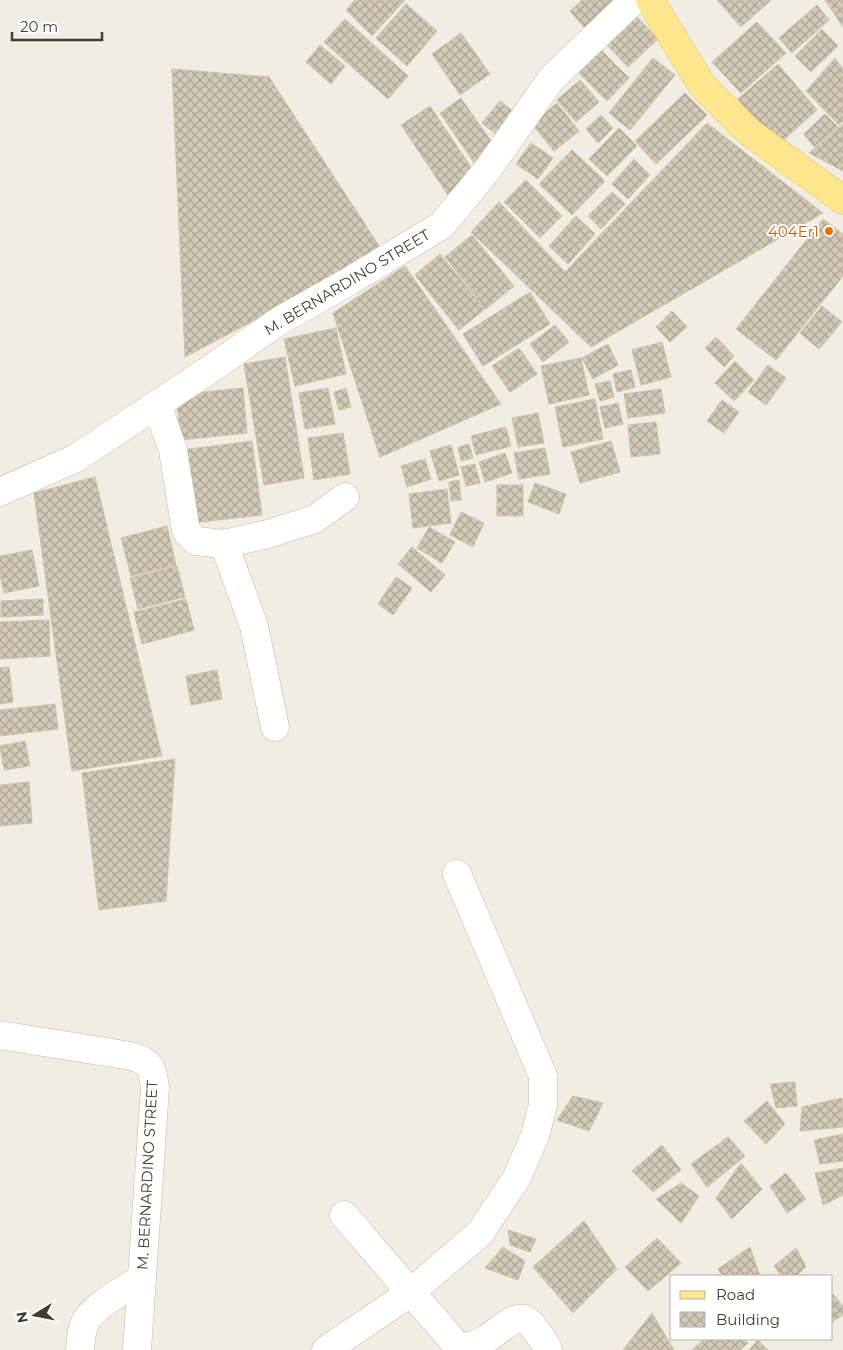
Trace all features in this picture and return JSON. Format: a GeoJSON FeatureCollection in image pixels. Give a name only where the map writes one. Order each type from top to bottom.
{"type":"FeatureCollection","features":[{"type":"Feature","properties":{"kind":"main road"},"geometry":{"type":"LineString","coordinates":[[650,0],[702,85],[749,132],[843,200]]}},
{"type":"Feature","properties":{"kind":"street","name":"M. BERNARDINO STREET"},"geometry":{"type":"LineString","coordinates":[[0,492],[76,458],[279,322],[442,224],[488,169],[552,78],[634,0]]}},
{"type":"Feature","properties":{"kind":"street"},"geometry":{"type":"LineString","coordinates":[[157,405],[173,450],[186,530],[196,541],[224,544],[268,534],[315,518],[345,498]]}},
{"type":"Feature","properties":{"kind":"street"},"geometry":{"type":"LineString","coordinates":[[224,544],[254,626],[275,727]]}},
{"type":"Feature","properties":{"kind":"street"},"geometry":{"type":"LineString","coordinates":[[326,1350],[410,1293],[480,1233],[516,1179],[535,1136],[543,1105],[543,1076],[457,874]]}},
{"type":"Feature","properties":{"kind":"street","name":"M. BERNARDINO STREET"},"geometry":{"type":"LineString","coordinates":[[0,1034],[131,1056],[142,1059],[152,1069],[154,1088],[137,1350]]}},
{"type":"Feature","properties":{"kind":"street"},"geometry":{"type":"LineString","coordinates":[[344,1215],[410,1293],[459,1346],[477,1349],[518,1319],[527,1320],[533,1326],[548,1350]]}},
{"type":"Feature","properties":{"kind":"street"},"geometry":{"type":"LineString","coordinates":[[80,1350],[82,1330],[88,1318],[112,1298],[142,1278]]}},
{"type":"Feature","properties":{"kind":"building"},"geometry":{"type":"Polygon","coordinates":[[[355,0],[405,0],[372,36],[346,10],[355,0]]]}},
{"type":"Feature","properties":{"kind":"building"},"geometry":{"type":"Polygon","coordinates":[[[582,0],[627,0],[590,34],[570,11],[582,0]]]}},
{"type":"Feature","properties":{"kind":"building"},"geometry":{"type":"Polygon","coordinates":[[[717,0],[771,0],[741,27],[717,0]]]}},
{"type":"Feature","properties":{"kind":"building"},"geometry":{"type":"Polygon","coordinates":[[[825,0],[843,0],[843,27],[825,0]]]}},
{"type":"Feature","properties":{"kind":"building"},"geometry":{"type":"Polygon","coordinates":[[[406,4],[437,31],[407,66],[376,38],[406,4]]]}},
{"type":"Feature","properties":{"kind":"building"},"geometry":{"type":"Polygon","coordinates":[[[817,5],[829,20],[792,53],[779,38],[817,5]]]}},
{"type":"Feature","properties":{"kind":"building"},"geometry":{"type":"Polygon","coordinates":[[[635,15],[658,39],[628,67],[605,43],[635,15]]]}},
{"type":"Feature","properties":{"kind":"building"},"geometry":{"type":"Polygon","coordinates":[[[345,19],[408,76],[388,99],[324,42],[345,19]]]}},
{"type":"Feature","properties":{"kind":"building"},"geometry":{"type":"Polygon","coordinates":[[[757,22],[786,53],[741,93],[712,62],[757,22]]]}},
{"type":"Feature","properties":{"kind":"building"},"geometry":{"type":"Polygon","coordinates":[[[822,29],[838,46],[811,72],[795,56],[822,29]]]}},
{"type":"Feature","properties":{"kind":"building"},"geometry":{"type":"Polygon","coordinates":[[[461,33],[490,74],[460,95],[432,54],[461,33]]]}},
{"type":"Feature","properties":{"kind":"building"},"geometry":{"type":"Polygon","coordinates":[[[320,45],[345,66],[331,84],[306,62],[320,45]]]}},
{"type":"Feature","properties":{"kind":"building"},"geometry":{"type":"Polygon","coordinates":[[[601,50],[629,78],[607,101],[579,73],[601,50]]]}},
{"type":"Feature","properties":{"kind":"building"},"geometry":{"type":"Polygon","coordinates":[[[653,58],[675,75],[630,130],[609,113],[653,58]]]}},
{"type":"Feature","properties":{"kind":"building"},"geometry":{"type":"Polygon","coordinates":[[[835,58],[843,69],[843,121],[839,125],[806,91],[835,58]]]}},
{"type":"Feature","properties":{"kind":"building"},"geometry":{"type":"Polygon","coordinates":[[[778,64],[817,110],[778,145],[738,99],[778,64]]]}},
{"type":"Feature","properties":{"kind":"building"},"geometry":{"type":"Polygon","coordinates":[[[172,69],[269,77],[383,252],[185,357],[172,69]]]}},
{"type":"Feature","properties":{"kind":"building"},"geometry":{"type":"Polygon","coordinates":[[[580,80],[599,102],[576,122],[557,100],[580,80]]]}},
{"type":"Feature","properties":{"kind":"building"},"geometry":{"type":"Polygon","coordinates":[[[685,93],[707,115],[656,164],[635,141],[685,93]]]}},
{"type":"Feature","properties":{"kind":"building"},"geometry":{"type":"Polygon","coordinates":[[[461,98],[498,151],[477,167],[440,113],[461,98]]]}},
{"type":"Feature","properties":{"kind":"building"},"geometry":{"type":"Polygon","coordinates":[[[500,101],[521,118],[503,140],[482,123],[500,101]]]}},
{"type":"Feature","properties":{"kind":"building"},"geometry":{"type":"Polygon","coordinates":[[[557,103],[579,131],[554,151],[532,124],[557,103]]]}},
{"type":"Feature","properties":{"kind":"building"},"geometry":{"type":"Polygon","coordinates":[[[430,106],[479,179],[450,198],[401,125],[430,106]]]}},
{"type":"Feature","properties":{"kind":"building"},"geometry":{"type":"Polygon","coordinates":[[[825,114],[838,127],[814,147],[804,134],[825,114]]]}},
{"type":"Feature","properties":{"kind":"building"},"geometry":{"type":"Polygon","coordinates":[[[601,115],[613,128],[598,143],[586,129],[601,115]]]}},
{"type":"Feature","properties":{"kind":"building"},"geometry":{"type":"Polygon","coordinates":[[[707,123],[823,213],[591,347],[471,232],[499,202],[565,272],[707,123]]]}},
{"type":"Feature","properties":{"kind":"building"},"geometry":{"type":"Polygon","coordinates":[[[843,124],[843,171],[809,153],[843,124]]]}},
{"type":"Feature","properties":{"kind":"building"},"geometry":{"type":"Polygon","coordinates":[[[619,128],[637,146],[607,176],[589,159],[619,128]]]}},
{"type":"Feature","properties":{"kind":"building"},"geometry":{"type":"Polygon","coordinates":[[[531,143],[553,158],[538,179],[516,164],[531,143]]]}},
{"type":"Feature","properties":{"kind":"building"},"geometry":{"type":"Polygon","coordinates":[[[572,150],[605,181],[572,215],[539,184],[572,150]]]}},
{"type":"Feature","properties":{"kind":"building"},"geometry":{"type":"Polygon","coordinates":[[[634,159],[650,175],[628,199],[612,184],[634,159]]]}},
{"type":"Feature","properties":{"kind":"building"},"geometry":{"type":"Polygon","coordinates":[[[526,180],[562,216],[540,238],[504,202],[526,180]]]}},
{"type":"Feature","properties":{"kind":"building"},"geometry":{"type":"Polygon","coordinates":[[[612,192],[625,204],[601,229],[588,216],[612,192]]]}},
{"type":"Feature","properties":{"kind":"building"},"geometry":{"type":"Polygon","coordinates":[[[576,216],[595,234],[568,264],[549,246],[576,216]]]}},
{"type":"Feature","properties":{"kind":"building"},"geometry":{"type":"Polygon","coordinates":[[[823,219],[843,234],[843,276],[776,360],[736,329],[823,219]]]}},
{"type":"Feature","properties":{"kind":"building"},"geometry":{"type":"Polygon","coordinates":[[[472,235],[514,286],[486,309],[445,257],[472,235]]]}},
{"type":"Feature","properties":{"kind":"building"},"geometry":{"type":"Polygon","coordinates":[[[440,254],[485,309],[459,330],[415,275],[440,254]]]}},
{"type":"Feature","properties":{"kind":"building"},"geometry":{"type":"Polygon","coordinates":[[[405,266],[501,404],[380,457],[333,313],[405,266]]]}},
{"type":"Feature","properties":{"kind":"building"},"geometry":{"type":"Polygon","coordinates":[[[530,292],[550,324],[483,366],[463,334],[530,292]]]}},
{"type":"Feature","properties":{"kind":"building"},"geometry":{"type":"Polygon","coordinates":[[[822,306],[842,322],[819,349],[800,333],[822,306]]]}},
{"type":"Feature","properties":{"kind":"building"},"geometry":{"type":"Polygon","coordinates":[[[672,311],[687,327],[670,342],[656,327],[672,311]]]}},
{"type":"Feature","properties":{"kind":"building"},"geometry":{"type":"Polygon","coordinates":[[[555,325],[569,342],[543,362],[530,344],[555,325]]]}},
{"type":"Feature","properties":{"kind":"building"},"geometry":{"type":"Polygon","coordinates":[[[336,328],[346,374],[295,386],[284,339],[336,328]]]}},
{"type":"Feature","properties":{"kind":"building"},"geometry":{"type":"Polygon","coordinates":[[[716,337],[734,356],[724,367],[705,348],[716,337]]]}},
{"type":"Feature","properties":{"kind":"building"},"geometry":{"type":"Polygon","coordinates":[[[662,342],[671,377],[641,385],[632,350],[662,342]]]}},
{"type":"Feature","properties":{"kind":"building"},"geometry":{"type":"Polygon","coordinates":[[[608,344],[618,365],[593,379],[582,358],[608,344]]]}},
{"type":"Feature","properties":{"kind":"building"},"geometry":{"type":"Polygon","coordinates":[[[519,348],[537,374],[510,392],[492,366],[519,348]]]}},
{"type":"Feature","properties":{"kind":"building"},"geometry":{"type":"Polygon","coordinates":[[[285,357],[304,478],[264,485],[244,364],[285,357]]]}},
{"type":"Feature","properties":{"kind":"building"},"geometry":{"type":"Polygon","coordinates":[[[581,358],[589,395],[549,404],[541,366],[581,358]]]}},
{"type":"Feature","properties":{"kind":"building"},"geometry":{"type":"Polygon","coordinates":[[[735,361],[754,380],[734,401],[715,383],[735,361]]]}},
{"type":"Feature","properties":{"kind":"building"},"geometry":{"type":"Polygon","coordinates":[[[768,365],[786,378],[766,405],[748,392],[768,365]]]}},
{"type":"Feature","properties":{"kind":"building"},"geometry":{"type":"Polygon","coordinates":[[[631,370],[635,387],[617,392],[613,374],[631,370]]]}},
{"type":"Feature","properties":{"kind":"building"},"geometry":{"type":"Polygon","coordinates":[[[610,381],[614,397],[600,401],[595,384],[610,381]]]}},
{"type":"Feature","properties":{"kind":"building"},"geometry":{"type":"Polygon","coordinates":[[[243,388],[247,433],[181,440],[176,395],[243,388]]]}},
{"type":"Feature","properties":{"kind":"building"},"geometry":{"type":"Polygon","coordinates":[[[328,388],[335,424],[305,429],[299,393],[328,388]]]}},
{"type":"Feature","properties":{"kind":"building"},"geometry":{"type":"Polygon","coordinates":[[[346,388],[351,407],[339,410],[334,392],[346,388]]]}},
{"type":"Feature","properties":{"kind":"building"},"geometry":{"type":"Polygon","coordinates":[[[661,389],[665,413],[628,418],[624,394],[661,389]]]}},
{"type":"Feature","properties":{"kind":"building"},"geometry":{"type":"Polygon","coordinates":[[[595,399],[603,439],[563,447],[555,407],[595,399]]]}},
{"type":"Feature","properties":{"kind":"building"},"geometry":{"type":"Polygon","coordinates":[[[722,400],[739,412],[724,433],[707,421],[722,400]]]}},
{"type":"Feature","properties":{"kind":"building"},"geometry":{"type":"Polygon","coordinates":[[[618,403],[623,424],[605,428],[600,407],[618,403]]]}},
{"type":"Feature","properties":{"kind":"building"},"geometry":{"type":"Polygon","coordinates":[[[538,413],[544,443],[518,447],[512,418],[538,413]]]}},
{"type":"Feature","properties":{"kind":"building"},"geometry":{"type":"Polygon","coordinates":[[[656,422],[660,454],[631,457],[628,425],[656,422]]]}},
{"type":"Feature","properties":{"kind":"building"},"geometry":{"type":"Polygon","coordinates":[[[506,427],[511,446],[476,455],[471,436],[506,427]]]}},
{"type":"Feature","properties":{"kind":"building"},"geometry":{"type":"Polygon","coordinates":[[[343,433],[350,474],[314,480],[308,438],[343,433]]]}},
{"type":"Feature","properties":{"kind":"building"},"geometry":{"type":"Polygon","coordinates":[[[252,441],[262,515],[192,523],[182,450],[252,441]]]}},
{"type":"Feature","properties":{"kind":"building"},"geometry":{"type":"Polygon","coordinates":[[[611,441],[620,472],[580,483],[571,452],[611,441]]]}},
{"type":"Feature","properties":{"kind":"building"},"geometry":{"type":"Polygon","coordinates":[[[469,444],[473,458],[461,461],[458,447],[469,444]]]}},
{"type":"Feature","properties":{"kind":"building"},"geometry":{"type":"Polygon","coordinates":[[[451,445],[459,475],[439,481],[430,451],[451,445]]]}},
{"type":"Feature","properties":{"kind":"building"},"geometry":{"type":"Polygon","coordinates":[[[545,448],[550,474],[519,479],[514,453],[545,448]]]}},
{"type":"Feature","properties":{"kind":"building"},"geometry":{"type":"Polygon","coordinates":[[[505,453],[512,473],[485,482],[479,462],[505,453]]]}},
{"type":"Feature","properties":{"kind":"building"},"geometry":{"type":"Polygon","coordinates":[[[425,459],[431,479],[407,487],[401,466],[425,459]]]}},
{"type":"Feature","properties":{"kind":"building"},"geometry":{"type":"Polygon","coordinates":[[[475,464],[480,483],[466,486],[461,467],[475,464]]]}},
{"type":"Feature","properties":{"kind":"building"},"geometry":{"type":"Polygon","coordinates":[[[95,477],[162,756],[72,771],[34,493],[95,477]]]}},
{"type":"Feature","properties":{"kind":"building"},"geometry":{"type":"Polygon","coordinates":[[[459,480],[461,500],[451,501],[449,482],[459,480]]]}},
{"type":"Feature","properties":{"kind":"building"},"geometry":{"type":"Polygon","coordinates":[[[535,483],[566,494],[559,514],[528,502],[535,483]]]}},
{"type":"Feature","properties":{"kind":"building"},"geometry":{"type":"Polygon","coordinates":[[[497,485],[523,485],[523,516],[497,516],[497,485]]]}},
{"type":"Feature","properties":{"kind":"building"},"geometry":{"type":"Polygon","coordinates":[[[447,489],[451,523],[413,528],[409,494],[447,489]]]}},
{"type":"Feature","properties":{"kind":"building"},"geometry":{"type":"Polygon","coordinates":[[[461,512],[484,523],[473,547],[450,535],[461,512]]]}},
{"type":"Feature","properties":{"kind":"building"},"geometry":{"type":"Polygon","coordinates":[[[167,526],[176,565],[131,576],[121,538],[167,526]]]}},
{"type":"Feature","properties":{"kind":"building"},"geometry":{"type":"Polygon","coordinates":[[[429,527],[455,542],[442,563],[417,548],[429,527]]]}},
{"type":"Feature","properties":{"kind":"building"},"geometry":{"type":"Polygon","coordinates":[[[412,547],[445,575],[431,592],[398,564],[412,547]]]}},
{"type":"Feature","properties":{"kind":"building"},"geometry":{"type":"Polygon","coordinates":[[[32,550],[39,586],[4,593],[0,575],[0,556],[32,550]]]}},
{"type":"Feature","properties":{"kind":"building"},"geometry":{"type":"Polygon","coordinates":[[[177,566],[185,597],[138,609],[130,578],[177,566]]]}},
{"type":"Feature","properties":{"kind":"building"},"geometry":{"type":"Polygon","coordinates":[[[396,577],[412,588],[393,615],[378,604],[396,577]]]}},
{"type":"Feature","properties":{"kind":"building"},"geometry":{"type":"Polygon","coordinates":[[[43,599],[43,615],[1,617],[1,601],[43,599]]]}},
{"type":"Feature","properties":{"kind":"building"},"geometry":{"type":"Polygon","coordinates":[[[186,599],[194,630],[142,644],[134,612],[186,599]]]}},
{"type":"Feature","properties":{"kind":"building"},"geometry":{"type":"Polygon","coordinates":[[[49,620],[50,656],[0,659],[0,622],[49,620]]]}},
{"type":"Feature","properties":{"kind":"building"},"geometry":{"type":"Polygon","coordinates":[[[9,667],[13,702],[0,704],[0,668],[9,667]]]}},
{"type":"Feature","properties":{"kind":"building"},"geometry":{"type":"Polygon","coordinates":[[[217,670],[222,699],[191,705],[186,676],[217,670]]]}},
{"type":"Feature","properties":{"kind":"building"},"geometry":{"type":"Polygon","coordinates":[[[55,704],[58,729],[0,736],[0,710],[55,704]]]}},
{"type":"Feature","properties":{"kind":"building"},"geometry":{"type":"Polygon","coordinates":[[[25,741],[30,766],[4,770],[0,746],[25,741]]]}},
{"type":"Feature","properties":{"kind":"building"},"geometry":{"type":"Polygon","coordinates":[[[175,759],[166,901],[99,910],[82,773],[175,759]]]}},
{"type":"Feature","properties":{"kind":"building"},"geometry":{"type":"Polygon","coordinates":[[[29,782],[32,823],[0,826],[0,785],[29,782]]]}},
{"type":"Feature","properties":{"kind":"building"},"geometry":{"type":"Polygon","coordinates":[[[795,1082],[797,1106],[776,1108],[770,1084],[795,1082]]]}},
{"type":"Feature","properties":{"kind":"building"},"geometry":{"type":"Polygon","coordinates":[[[573,1096],[603,1103],[589,1131],[557,1120],[573,1096]]]}},
{"type":"Feature","properties":{"kind":"building"},"geometry":{"type":"Polygon","coordinates":[[[842,1098],[843,1127],[800,1131],[802,1107],[842,1098]]]}},
{"type":"Feature","properties":{"kind":"building"},"geometry":{"type":"Polygon","coordinates":[[[767,1101],[785,1124],[766,1144],[744,1121],[767,1101]]]}},
{"type":"Feature","properties":{"kind":"building"},"geometry":{"type":"Polygon","coordinates":[[[843,1134],[843,1161],[820,1164],[814,1140],[843,1134]]]}},
{"type":"Feature","properties":{"kind":"building"},"geometry":{"type":"Polygon","coordinates":[[[728,1137],[745,1156],[707,1187],[691,1164],[728,1137]]]}},
{"type":"Feature","properties":{"kind":"building"},"geometry":{"type":"Polygon","coordinates":[[[662,1145],[681,1170],[653,1192],[632,1171],[662,1145]]]}},
{"type":"Feature","properties":{"kind":"building"},"geometry":{"type":"Polygon","coordinates":[[[741,1163],[762,1189],[732,1219],[716,1198],[741,1163]]]}},
{"type":"Feature","properties":{"kind":"building"},"geometry":{"type":"Polygon","coordinates":[[[843,1168],[843,1195],[823,1205],[815,1173],[843,1168]]]}},
{"type":"Feature","properties":{"kind":"building"},"geometry":{"type":"Polygon","coordinates":[[[786,1173],[806,1199],[787,1213],[770,1186],[786,1173]]]}},
{"type":"Feature","properties":{"kind":"building"},"geometry":{"type":"Polygon","coordinates":[[[681,1183],[699,1196],[681,1223],[656,1199],[681,1183]]]}},
{"type":"Feature","properties":{"kind":"building"},"geometry":{"type":"Polygon","coordinates":[[[584,1221],[617,1269],[573,1313],[533,1267],[584,1221]]]}},
{"type":"Feature","properties":{"kind":"building"},"geometry":{"type":"Polygon","coordinates":[[[508,1230],[536,1239],[530,1252],[510,1245],[508,1230]]]}},
{"type":"Feature","properties":{"kind":"building"},"geometry":{"type":"Polygon","coordinates":[[[657,1238],[681,1263],[648,1291],[625,1267],[657,1238]]]}},
{"type":"Feature","properties":{"kind":"building"},"geometry":{"type":"Polygon","coordinates":[[[503,1247],[525,1261],[518,1280],[485,1268],[503,1247]]]}},
{"type":"Feature","properties":{"kind":"building"},"geometry":{"type":"Polygon","coordinates":[[[750,1247],[760,1275],[721,1275],[718,1269],[750,1247]]]}},
{"type":"Feature","properties":{"kind":"building"},"geometry":{"type":"Polygon","coordinates":[[[796,1248],[806,1267],[797,1275],[780,1275],[774,1266],[796,1248]]]}},
{"type":"Feature","properties":{"kind":"building"},"geometry":{"type":"Polygon","coordinates":[[[833,1294],[843,1306],[843,1315],[833,1321],[833,1294]]]}},
{"type":"Feature","properties":{"kind":"building"},"geometry":{"type":"Polygon","coordinates":[[[652,1313],[674,1350],[623,1350],[652,1313]]]}},
{"type":"Feature","properties":{"kind":"building"},"geometry":{"type":"Polygon","coordinates":[[[703,1340],[744,1340],[748,1343],[740,1350],[692,1350],[703,1340]]]}},
{"type":"Feature","properties":{"kind":"building"},"geometry":{"type":"Polygon","coordinates":[[[758,1340],[768,1350],[749,1350],[758,1340]]]}},
{"type":"Feature","properties":{"kind":"place","name":"404Er1"},"geometry":{"type":"Point","coordinates":[829,231]}}]}
